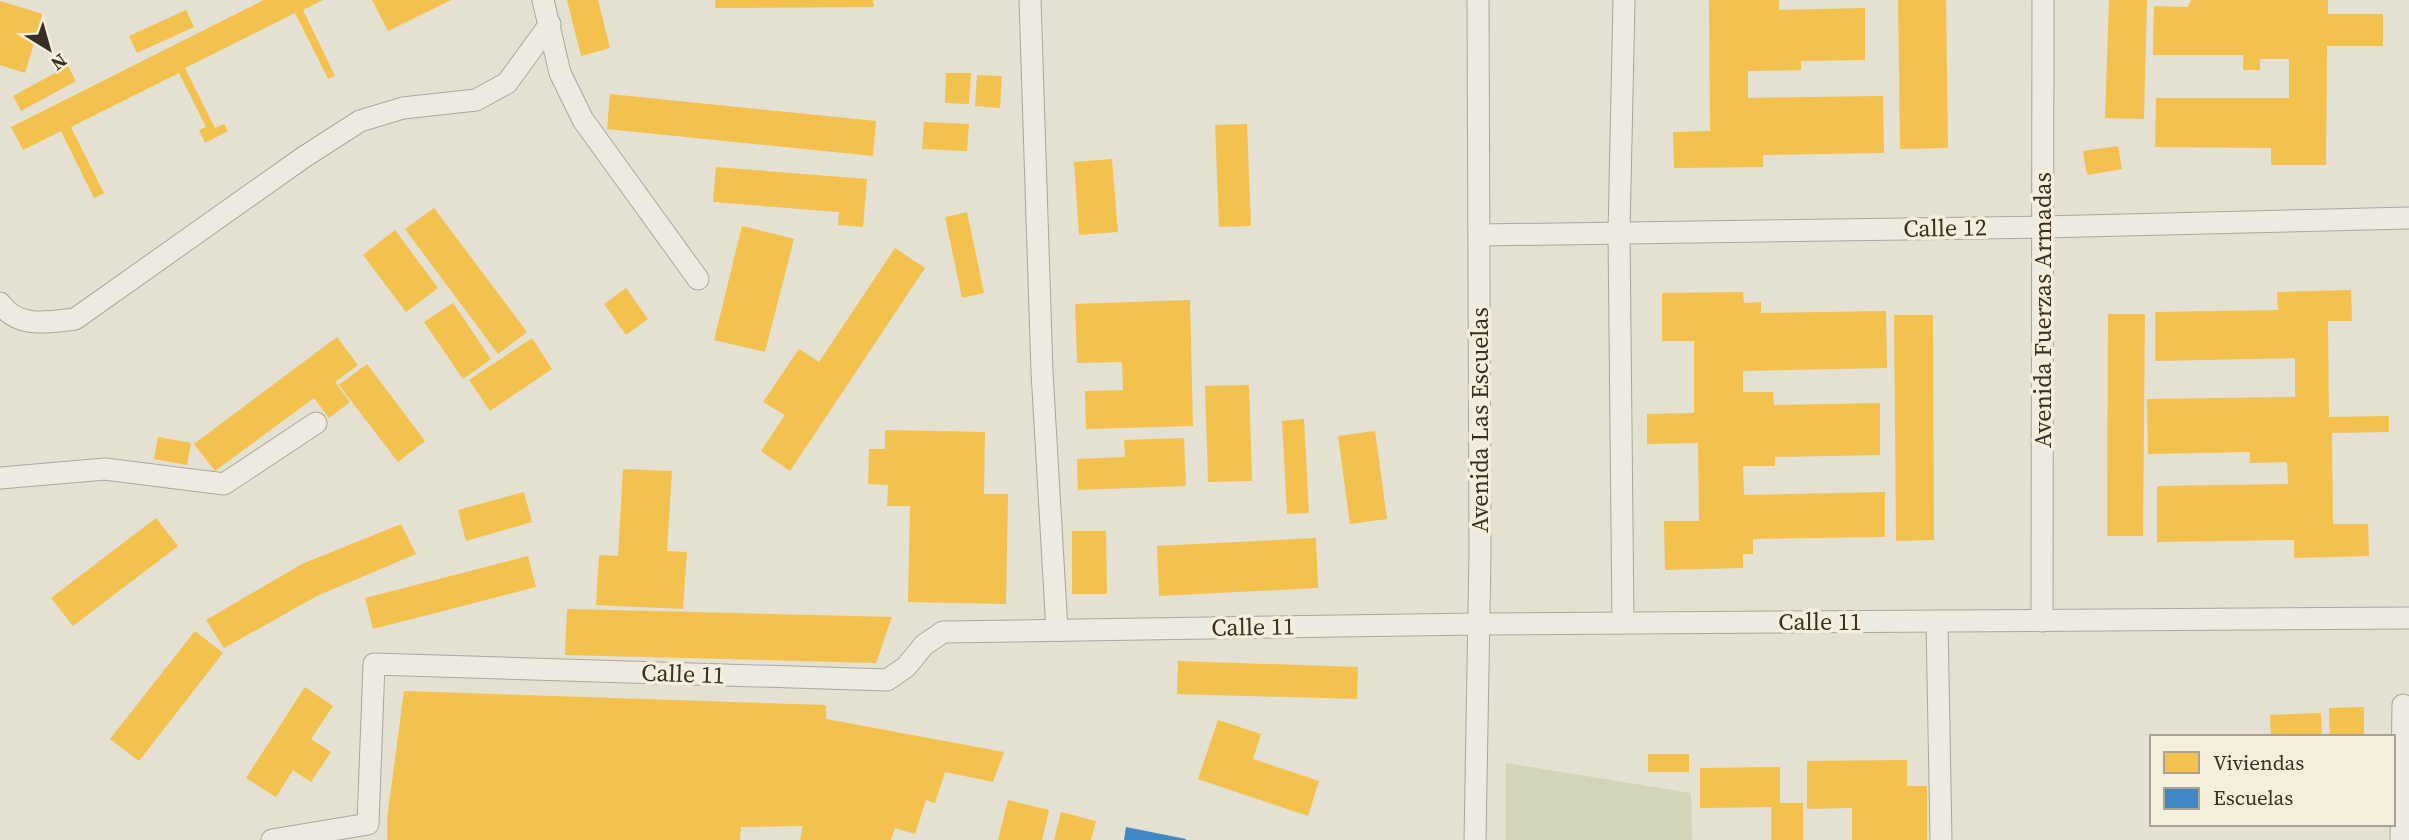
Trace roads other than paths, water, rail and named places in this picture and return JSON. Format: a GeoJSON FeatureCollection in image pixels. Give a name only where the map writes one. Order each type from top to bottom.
{"type":"FeatureCollection","features":[{"type":"Feature","properties":{"kind":"street"},"geometry":{"type":"LineString","coordinates":[[543,0],[560,73],[583,120],[698,279]]}},
{"type":"Feature","properties":{"kind":"street"},"geometry":{"type":"LineString","coordinates":[[1030,0],[1042,372],[1058,630]]}},
{"type":"Feature","properties":{"kind":"street","name":"Avenida Las Escuelas"},"geometry":{"type":"LineString","coordinates":[[1475,840],[1481,235],[1479,0]]}},
{"type":"Feature","properties":{"kind":"street"},"geometry":{"type":"LineString","coordinates":[[1623,623],[1619,233],[1624,0]]}},
{"type":"Feature","properties":{"kind":"street","name":"Avenida Fuerzas Armadas"},"geometry":{"type":"LineString","coordinates":[[2042,621],[2043,0]]}},
{"type":"Feature","properties":{"kind":"street"},"geometry":{"type":"LineString","coordinates":[[0,303],[5,310],[31,324],[75,319],[304,157],[360,121],[403,108],[476,100],[507,83],[550,24]]}},
{"type":"Feature","properties":{"kind":"street","name":"Calle 12"},"geometry":{"type":"LineString","coordinates":[[1481,235],[2043,227],[2409,218]]}},
{"type":"Feature","properties":{"kind":"street"},"geometry":{"type":"LineString","coordinates":[[0,478],[105,469],[224,484],[316,423]]}},
{"type":"Feature","properties":{"kind":"street","name":"Calle 11"},"geometry":{"type":"LineString","coordinates":[[272,840],[368,824],[374,664],[887,680],[906,667],[924,645],[943,632],[1479,624],[2409,618]]}},
{"type":"Feature","properties":{"kind":"street"},"geometry":{"type":"LineString","coordinates":[[1937,621],[1941,840]]}},
{"type":"Feature","properties":{"kind":"street"},"geometry":{"type":"LineString","coordinates":[[2401,840],[2403,705]]}}]}
